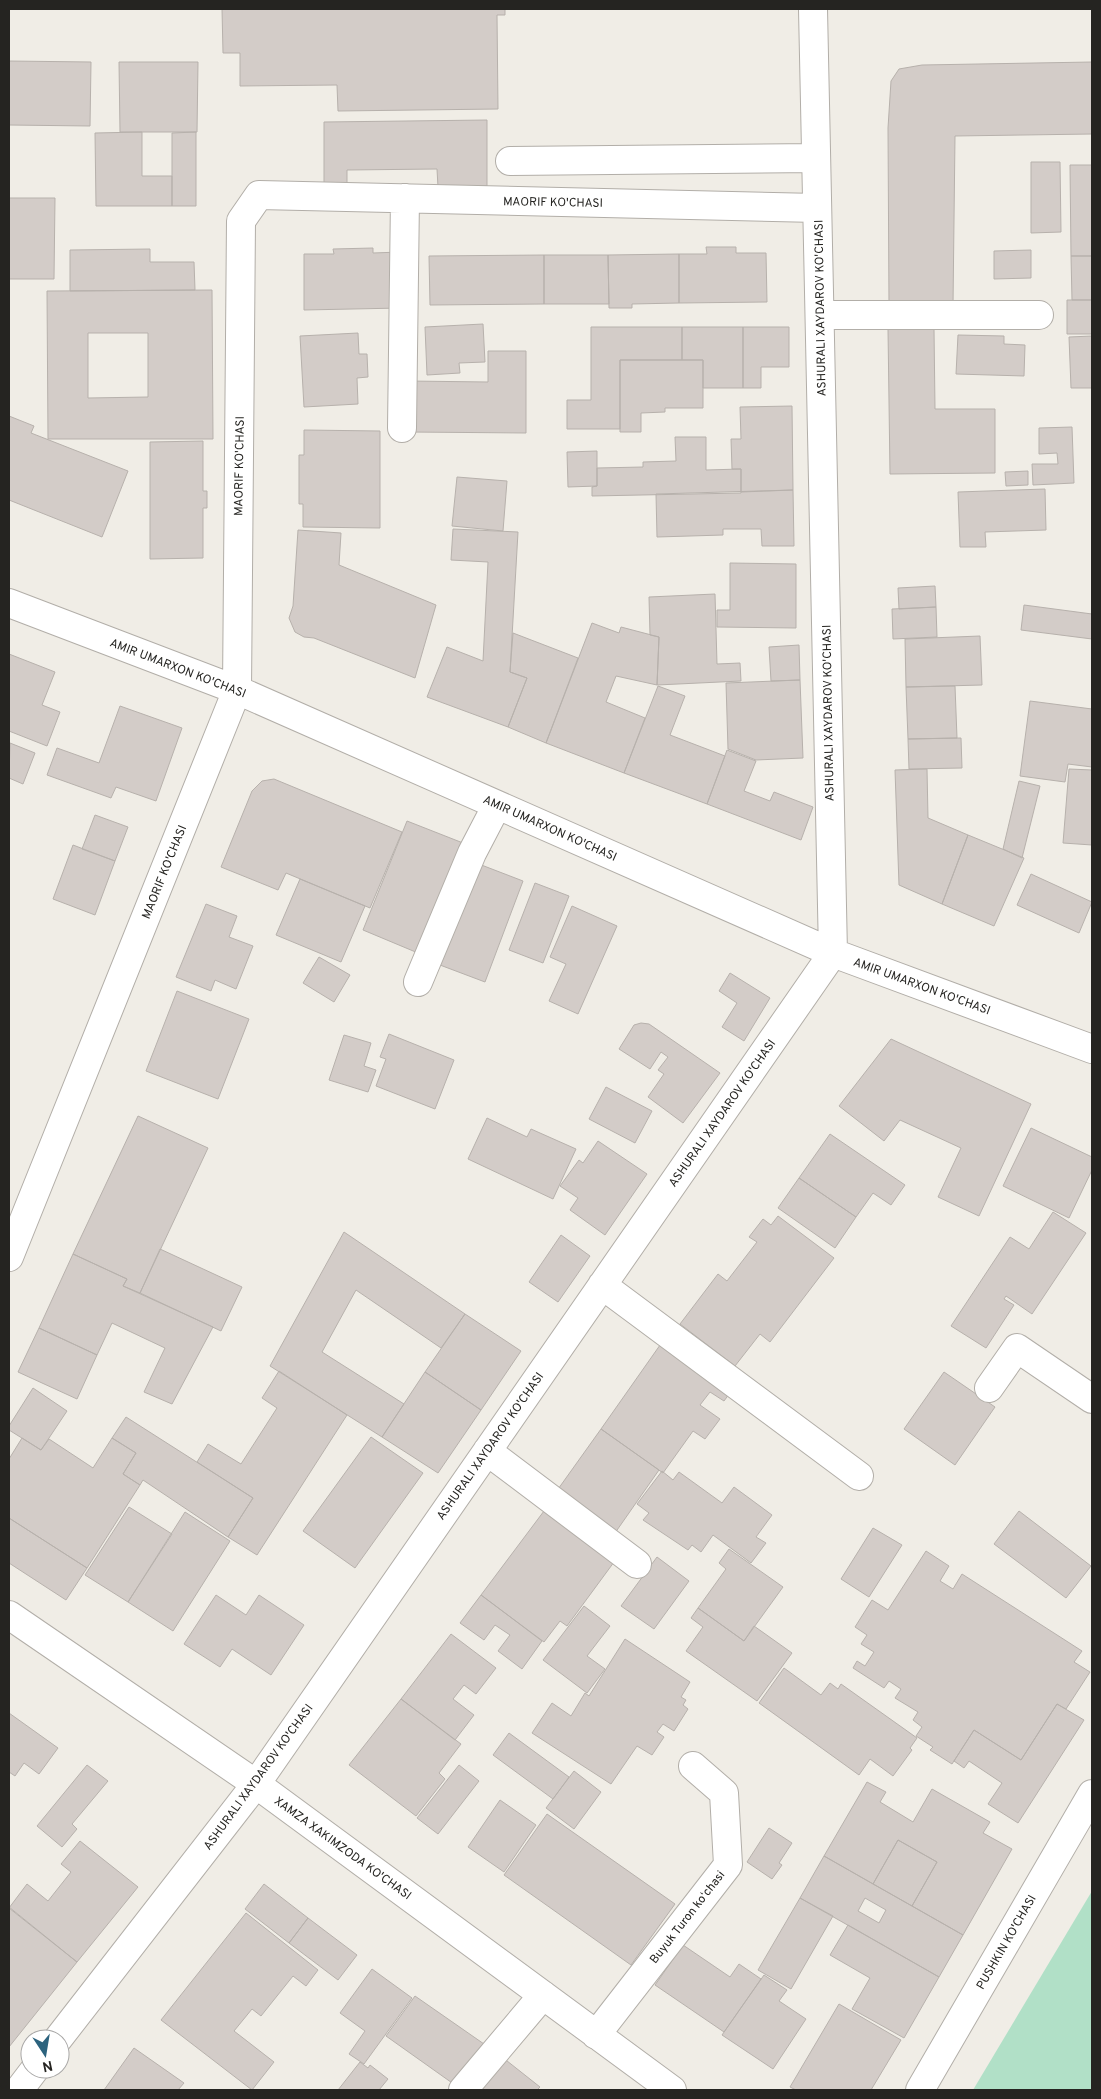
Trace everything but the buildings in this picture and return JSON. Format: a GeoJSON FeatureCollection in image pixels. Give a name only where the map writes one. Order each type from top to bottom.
{"type":"FeatureCollection","features":[{"type":"Feature","properties":{"kind":"street","name":"ASHURALI XAYDAROV KO'CHASI"},"geometry":{"type":"LineString","coordinates":[[66,2029],[256,1784],[833,953],[813,9]]}},
{"type":"Feature","properties":{"kind":"street"},"geometry":{"type":"LineString","coordinates":[[510,161],[816,158]]}},
{"type":"Feature","properties":{"kind":"street","name":"MAORIF KO'CHASI"},"geometry":{"type":"LineString","coordinates":[[9,1253],[236,690],[241,221],[260,195],[818,208]]}},
{"type":"Feature","properties":{"kind":"street"},"geometry":{"type":"LineString","coordinates":[[402,428],[405,198]]}},
{"type":"Feature","properties":{"kind":"street"},"geometry":{"type":"LineString","coordinates":[[820,315],[1038,315]]}},
{"type":"Feature","properties":{"kind":"street","name":"AMIR UMARXON KO'CHASI"},"geometry":{"type":"LineString","coordinates":[[9,603],[236,690],[833,953],[1092,1049]]}},
{"type":"Feature","properties":{"kind":"street"},"geometry":{"type":"LineString","coordinates":[[418,982],[472,852],[497,805]]}},
{"type":"Feature","properties":{"kind":"street"},"geometry":{"type":"LineString","coordinates":[[602,1285],[858,1476]]}},
{"type":"Feature","properties":{"kind":"street"},"geometry":{"type":"LineString","coordinates":[[989,1388],[1017,1348],[1092,1399]]}},
{"type":"Feature","properties":{"kind":"street"},"geometry":{"type":"LineString","coordinates":[[487,1451],[637,1564]]}},
{"type":"Feature","properties":{"kind":"street","name":"XAMZA XAKIMZODA KO'CHASI"},"geometry":{"type":"LineString","coordinates":[[9,1615],[256,1784],[672,2090]]}},
{"type":"Feature","properties":{"kind":"street","name":"Buyuk Turon koʻchasi"},"geometry":{"type":"LineString","coordinates":[[596,2035],[728,1865],[724,1793],[693,1766]]}},
{"type":"Feature","properties":{"kind":"street","name":"PUSHKIN KO'CHASI"},"geometry":{"type":"LineString","coordinates":[[920,2090],[1092,1794]]}},
{"type":"Feature","properties":{"kind":"street"},"geometry":{"type":"LineString","coordinates":[[463,2090],[543,1995]]}},
{"type":"Feature","properties":{"kind":"street"},"geometry":{"type":"LineString","coordinates":[[18,2090],[27,2079]]}},
{"type":"Feature","properties":{"kind":"green space"},"geometry":{"type":"Polygon","coordinates":[[[1092,1891],[1092,2090],[973,2090],[1092,1891]]]}}]}
